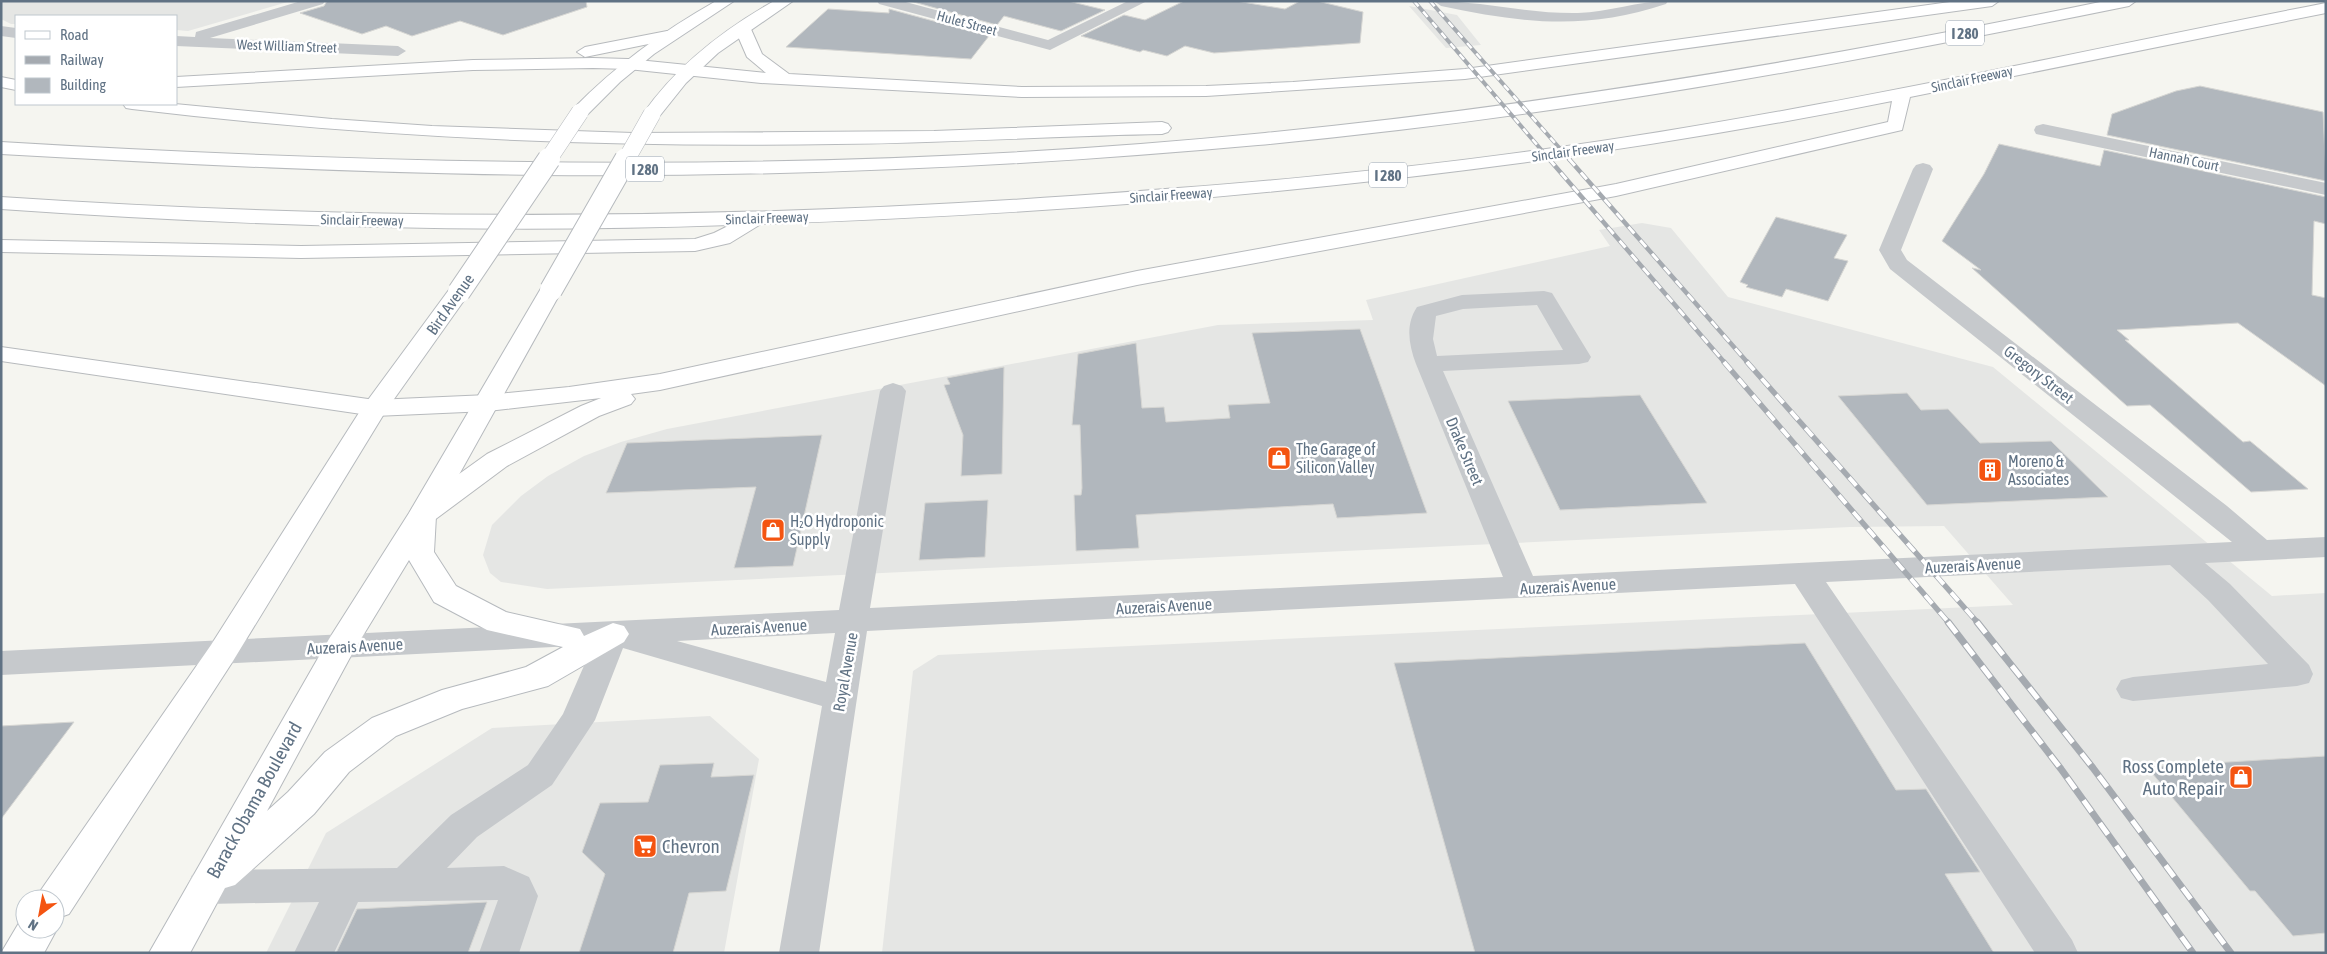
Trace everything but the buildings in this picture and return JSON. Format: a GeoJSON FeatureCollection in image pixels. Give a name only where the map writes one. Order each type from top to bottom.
{"type":"FeatureCollection","features":[{"type":"Feature","properties":{"kind":"main road","name":"Bird Avenue"},"geometry":{"type":"LineString","coordinates":[[222,653],[375,408],[459,292],[580,112],[628,64],[667,36],[727,1]]}},
{"type":"Feature","properties":{"kind":"main road"},"geometry":{"type":"LineString","coordinates":[[340,647],[423,514],[652,114],[671,86],[687,70],[742,27],[786,1]]}},
{"type":"Feature","properties":{"kind":"main road"},"geometry":{"type":"LineString","coordinates":[[472,65],[628,64],[760,78],[1022,92],[1206,91],[1293,87],[1456,75],[1543,65],[1992,1]]}},
{"type":"Feature","properties":{"kind":"main road","name":"I 280"},"geometry":{"type":"LineString","coordinates":[[1,148],[161,159],[332,166],[507,170],[694,169],[877,164],[1071,153],[1288,136],[1439,120],[1711,82],[2129,1]]}},
{"type":"Feature","properties":{"kind":"main road","name":"Sinclair Freeway"},"geometry":{"type":"LineString","coordinates":[[1,202],[79,209],[284,218],[462,222],[756,219],[1078,202],[1267,188],[1449,168],[1620,144],[1770,120],[2324,8]]}},
{"type":"Feature","properties":{"kind":"main road"},"geometry":{"type":"LineString","coordinates":[[742,27],[755,57],[783,78]]}},
{"type":"Feature","properties":{"kind":"main road"},"geometry":{"type":"LineString","coordinates":[[178,82],[472,65],[575,54],[667,36]]}},
{"type":"Feature","properties":{"kind":"main road"},"geometry":{"type":"LineString","coordinates":[[1,82],[15,87]]}},
{"type":"Feature","properties":{"kind":"main road"},"geometry":{"type":"LineString","coordinates":[[1,88],[15,87]]}},
{"type":"Feature","properties":{"kind":"main road"},"geometry":{"type":"LineString","coordinates":[[1,354],[375,408],[488,403],[569,396],[660,382],[1137,278],[1616,190],[1689,174],[1896,126],[1902,94]]}},
{"type":"Feature","properties":{"kind":"main road"},"geometry":{"type":"LineString","coordinates":[[142,105],[326,124],[520,134],[715,139],[933,137],[1161,128],[1288,136]]}},
{"type":"Feature","properties":{"kind":"main road"},"geometry":{"type":"LineString","coordinates":[[1,246],[301,252],[546,250],[685,246],[710,243],[756,219]]}},
{"type":"Feature","properties":{"kind":"main road"},"geometry":{"type":"LineString","coordinates":[[569,636],[498,622],[445,594],[419,552],[423,514],[497,460],[543,434],[590,411],[660,382]]}},
{"type":"Feature","properties":{"kind":"main road"},"geometry":{"type":"LineString","coordinates":[[206,887],[302,803],[337,762],[384,727],[454,700],[536,677],[613,634]]}},
{"type":"Feature","properties":{"kind":"main road","name":"Barack Obama Boulevard"},"geometry":{"type":"LineString","coordinates":[[169,953],[340,647]]}},
{"type":"Feature","properties":{"kind":"main road"},"geometry":{"type":"LineString","coordinates":[[64,889],[222,653]]}},
{"type":"Feature","properties":{"kind":"main road"},"geometry":{"type":"LineString","coordinates":[[21,953],[30,939]]}},
{"type":"Feature","properties":{"kind":"street"},"geometry":{"type":"LineString","coordinates":[[178,41],[318,1]]}},
{"type":"Feature","properties":{"kind":"street","name":"Hulet Street"},"geometry":{"type":"LineString","coordinates":[[884,1],[1050,46],[1140,1]]}},
{"type":"Feature","properties":{"kind":"street"},"geometry":{"type":"LineString","coordinates":[[1441,1],[1514,15],[1576,17],[1638,10],[1661,1]]}},
{"type":"Feature","properties":{"kind":"street"},"geometry":{"type":"LineString","coordinates":[[1,31],[15,33]]}},
{"type":"Feature","properties":{"kind":"street","name":"West William Street"},"geometry":{"type":"LineString","coordinates":[[178,41],[398,51]]}},
{"type":"Feature","properties":{"kind":"street","name":"Hannah Court"},"geometry":{"type":"LineString","coordinates":[[2043,130],[2326,189]]}},
{"type":"Feature","properties":{"kind":"street","name":"Gregory Street"},"geometry":{"type":"LineString","coordinates":[[1923,169],[1890,250],[1898,264],[2209,506],[2260,550]]}},
{"type":"Feature","properties":{"kind":"street","name":"Drake Street"},"geometry":{"type":"LineString","coordinates":[[1428,364],[1579,357],[1544,298],[1462,302],[1425,312],[1419,337],[1428,364],[1523,588]]}},
{"type":"Feature","properties":{"kind":"street","name":"Royal Avenue"},"geometry":{"type":"LineString","coordinates":[[800,953],[840,699],[893,391]]}},
{"type":"Feature","properties":{"kind":"street","name":"Auzerais Avenue"},"geometry":{"type":"LineString","coordinates":[[1,663],[854,622],[2326,547]]}},
{"type":"Feature","properties":{"kind":"street"},"geometry":{"type":"LineString","coordinates":[[2133,689],[2297,674],[2219,592],[2178,554]]}},
{"type":"Feature","properties":{"kind":"street"},"geometry":{"type":"LineString","coordinates":[[1804,574],[1855,647],[2058,953]]}},
{"type":"Feature","properties":{"kind":"street"},"geometry":{"type":"LineString","coordinates":[[404,886],[464,826],[540,775],[578,720],[613,634],[840,699]]}},
{"type":"Feature","properties":{"kind":"street"},"geometry":{"type":"LineString","coordinates":[[206,887],[404,886],[504,883],[515,889],[519,896],[499,953]]}},
{"type":"Feature","properties":{"kind":"street"},"geometry":{"type":"LineString","coordinates":[[314,953],[346,885]]}},
{"type":"Feature","properties":{"kind":"shaded area"},"geometry":{"type":"Polygon","coordinates":[[[1,1],[291,1],[188,31],[178,30],[178,15],[15,15],[15,24],[1,19],[1,1]]]}},
{"type":"Feature","properties":{"kind":"shaded area"},"geometry":{"type":"Polygon","coordinates":[[[1409,6],[1457,15],[1481,45],[1446,48],[1409,6]]]}},
{"type":"Feature","properties":{"kind":"shaded area"},"geometry":{"type":"Polygon","coordinates":[[[1642,223],[1671,228],[1728,297],[1993,367],[2272,596],[2326,593],[2326,953],[882,953],[913,671],[938,655],[2013,605],[1944,526],[1850,527],[547,589],[501,582],[490,573],[483,555],[492,525],[521,496],[548,476],[584,456],[621,442],[667,429],[1218,325],[1373,320],[1366,300],[1610,246],[1599,230],[1642,223]]]}},
{"type":"Feature","properties":{"kind":"shaded area"},"geometry":{"type":"Polygon","coordinates":[[[710,716],[759,759],[724,953],[266,953],[326,833],[492,728],[710,716]]]}},
{"type":"Feature","properties":{"kind":"railway"},"geometry":{"type":"LineString","coordinates":[[1414,1],[1550,160]]}},
{"type":"Feature","properties":{"kind":"railway"},"geometry":{"type":"LineString","coordinates":[[1430,1],[1570,160]]}},
{"type":"Feature","properties":{"kind":"railway"},"geometry":{"type":"LineString","coordinates":[[1549,159],[1725,363]]}},
{"type":"Feature","properties":{"kind":"railway"},"geometry":{"type":"LineString","coordinates":[[1569,159],[1748,363]]}},
{"type":"Feature","properties":{"kind":"railway"},"geometry":{"type":"LineString","coordinates":[[1724,362],[1949,623]]}},
{"type":"Feature","properties":{"kind":"railway"},"geometry":{"type":"LineString","coordinates":[[1747,362],[1978,623]]}},
{"type":"Feature","properties":{"kind":"railway"},"geometry":{"type":"LineString","coordinates":[[1948,622],[2061,769],[2193,953]]}},
{"type":"Feature","properties":{"kind":"railway"},"geometry":{"type":"LineString","coordinates":[[1977,622],[2093,768],[2231,953]]}},
{"type":"Feature","properties":{"kind":"place","name":"The Garage of Silicon Valley"},"geometry":{"type":"Point","coordinates":[1279,458]}},
{"type":"Feature","properties":{"kind":"place","name":"Moreno & Associates"},"geometry":{"type":"Point","coordinates":[1990,470]}},
{"type":"Feature","properties":{"kind":"place","name":"H₂O Hydroponic Supply"},"geometry":{"type":"Point","coordinates":[773,530]}},
{"type":"Feature","properties":{"kind":"place","name":"Ross Complete Auto Repair"},"geometry":{"type":"Point","coordinates":[2241,777]}},
{"type":"Feature","properties":{"kind":"place","name":"Chevron"},"geometry":{"type":"Point","coordinates":[645,846]}}]}
